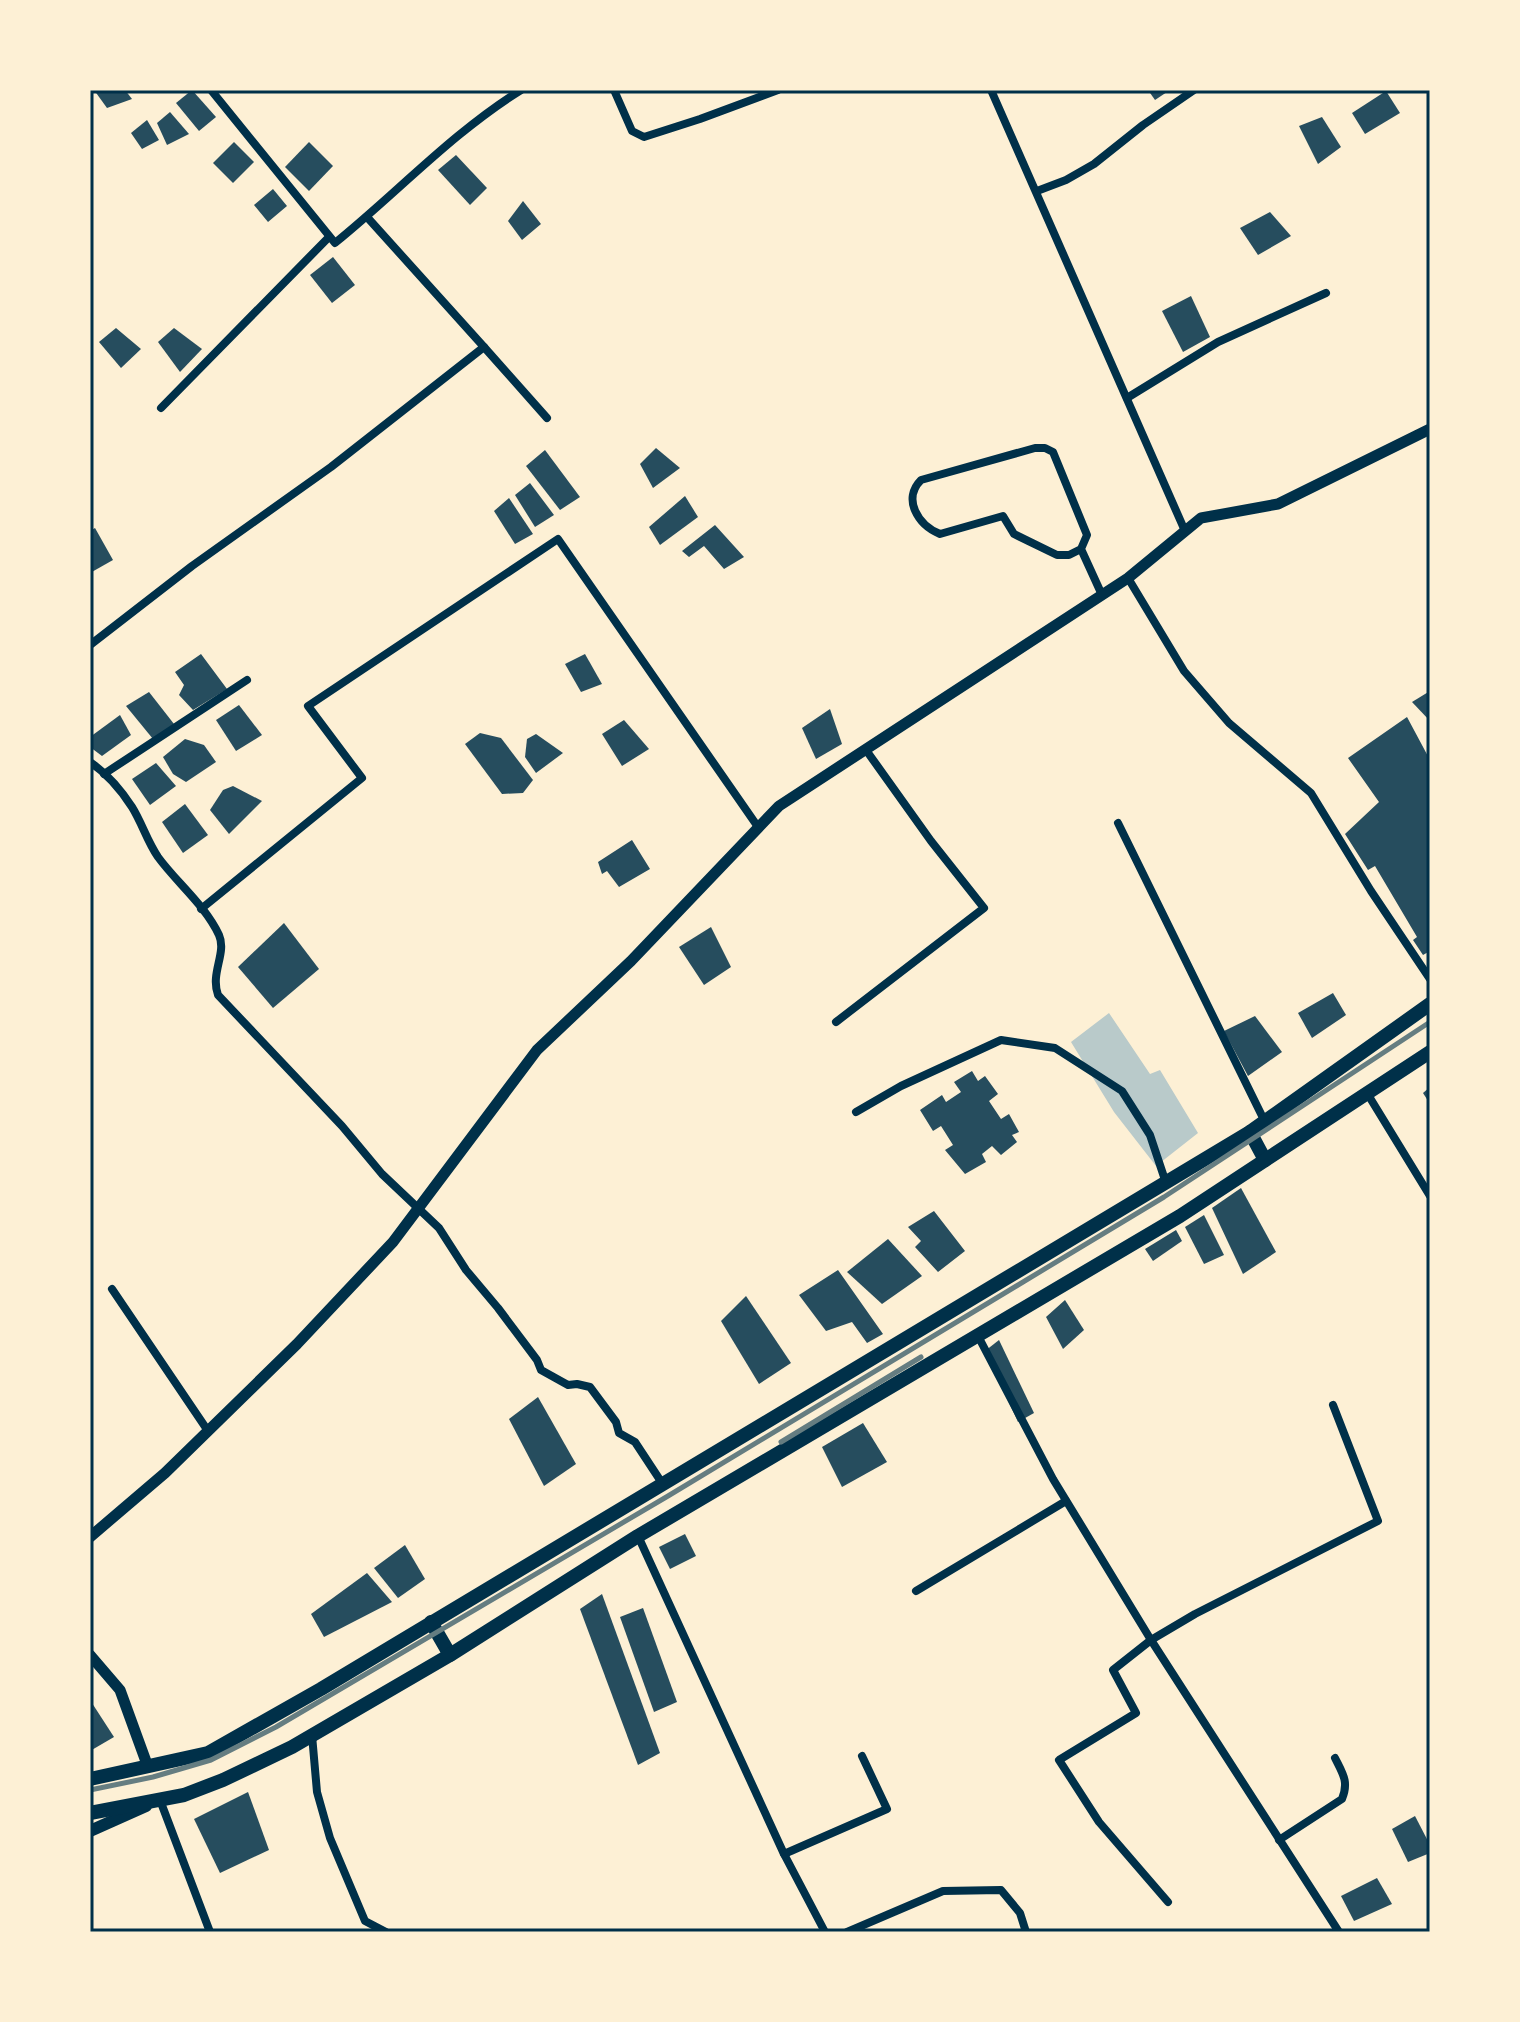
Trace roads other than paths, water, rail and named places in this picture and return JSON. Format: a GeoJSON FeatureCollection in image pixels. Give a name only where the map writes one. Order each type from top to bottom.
{"type":"FeatureCollection","features":[{"type":"Feature","properties":{"kind":"main road"},"geometry":{"type":"LineString","coordinates":[[90,1779],[208,1753],[321,1689],[1166,1184],[1265,1122],[1430,1004]]}},
{"type":"Feature","properties":{"kind":"main road"},"geometry":{"type":"LineString","coordinates":[[90,1813],[184,1795],[223,1780],[312,1734],[450,1655],[638,1536],[1180,1216],[1430,1052]]}},
{"type":"Feature","properties":{"kind":"main road"},"geometry":{"type":"LineString","coordinates":[[1250,1132],[1265,1160]]}},
{"type":"Feature","properties":{"kind":"main road"},"geometry":{"type":"LineString","coordinates":[[431,1622],[450,1655]]}},
{"type":"Feature","properties":{"kind":"main road"},"geometry":{"type":"LineString","coordinates":[[90,1831],[160,1800]]}},
{"type":"Feature","properties":{"kind":"street"},"geometry":{"type":"LineString","coordinates":[[211,90],[335,243],[462,130],[521,90]]}},
{"type":"Feature","properties":{"kind":"street"},"geometry":{"type":"LineString","coordinates":[[614,90],[632,131],[644,137],[778,90]]}},
{"type":"Feature","properties":{"kind":"street"},"geometry":{"type":"LineString","coordinates":[[991,90],[1185,531]]}},
{"type":"Feature","properties":{"kind":"street"},"geometry":{"type":"LineString","coordinates":[[1037,191],[1066,180],[1094,164],[1194,90]]}},
{"type":"Feature","properties":{"kind":"street"},"geometry":{"type":"LineString","coordinates":[[367,217],[547,418]]}},
{"type":"Feature","properties":{"kind":"street"},"geometry":{"type":"LineString","coordinates":[[161,408],[329,237]]}},
{"type":"Feature","properties":{"kind":"street"},"geometry":{"type":"LineString","coordinates":[[1127,398],[1218,342],[1326,293]]}},
{"type":"Feature","properties":{"kind":"street"},"geometry":{"type":"LineString","coordinates":[[90,645],[192,566],[331,467],[484,347]]}},
{"type":"Feature","properties":{"kind":"street"},"geometry":{"type":"LineString","coordinates":[[90,1537],[165,1473],[308,1333],[393,1242],[537,1050],[631,961],[779,806],[1128,578],[1201,518],[1278,504],[1430,429]]}},
{"type":"Feature","properties":{"kind":"street"},"geometry":{"type":"LineString","coordinates":[[1081,549],[1069,555],[1057,555],[1014,534],[1003,516],[940,534],[926,528],[917,516],[911,497],[913,488],[921,480],[1035,448],[1053,452],[1087,535],[1081,549],[1102,595]]}},
{"type":"Feature","properties":{"kind":"street"},"geometry":{"type":"LineString","coordinates":[[201,909],[362,778],[308,706],[558,539],[758,827]]}},
{"type":"Feature","properties":{"kind":"street"},"geometry":{"type":"LineString","coordinates":[[1128,578],[1193,681],[1229,723],[1311,793],[1430,979]]}},
{"type":"Feature","properties":{"kind":"street"},"geometry":{"type":"LineString","coordinates":[[104,774],[247,680]]}},
{"type":"Feature","properties":{"kind":"street"},"geometry":{"type":"LineString","coordinates":[[836,1022],[984,908],[866,750]]}},
{"type":"Feature","properties":{"kind":"street"},"geometry":{"type":"LineString","coordinates":[[90,762],[133,808],[155,853],[201,909],[220,938],[214,983],[218,995],[439,1228],[466,1270],[537,1360],[541,1370],[568,1385],[590,1387],[616,1422],[619,1433],[635,1442],[662,1483]]}},
{"type":"Feature","properties":{"kind":"street"},"geometry":{"type":"LineString","coordinates":[[1118,823],[1265,1122]]}},
{"type":"Feature","properties":{"kind":"street"},"geometry":{"type":"LineString","coordinates":[[856,1112],[901,1086],[1001,1040],[1055,1048],[1122,1091],[1150,1135],[1166,1184]]}},
{"type":"Feature","properties":{"kind":"street"},"geometry":{"type":"LineString","coordinates":[[1367,1093],[1430,1196]]}},
{"type":"Feature","properties":{"kind":"street"},"geometry":{"type":"LineString","coordinates":[[112,1289],[208,1431]]}},
{"type":"Feature","properties":{"kind":"street"},"geometry":{"type":"LineString","coordinates":[[978,1336],[1066,1501],[1151,1640],[1339,1932]]}},
{"type":"Feature","properties":{"kind":"street"},"geometry":{"type":"LineString","coordinates":[[1168,1902],[1099,1822],[1059,1760],[1136,1713],[1113,1670],[1151,1640],[1195,1614],[1378,1521],[1333,1405]]}},
{"type":"Feature","properties":{"kind":"street"},"geometry":{"type":"LineString","coordinates":[[916,1591],[1066,1501]]}},
{"type":"Feature","properties":{"kind":"street"},"geometry":{"type":"LineString","coordinates":[[638,1536],[784,1854],[825,1932]]}},
{"type":"Feature","properties":{"kind":"street"},"geometry":{"type":"LineString","coordinates":[[90,1655],[120,1690],[148,1767]]}},
{"type":"Feature","properties":{"kind":"street"},"geometry":{"type":"LineString","coordinates":[[312,1734],[317,1792],[330,1838],[365,1921],[386,1932]]}},
{"type":"Feature","properties":{"kind":"street"},"geometry":{"type":"LineString","coordinates":[[784,1854],[887,1809],[862,1756]]}},
{"type":"Feature","properties":{"kind":"street"},"geometry":{"type":"LineString","coordinates":[[1279,1840],[1342,1799],[1347,1788],[1346,1779],[1335,1758]]}},
{"type":"Feature","properties":{"kind":"street"},"geometry":{"type":"LineString","coordinates":[[160,1800],[210,1932]]}},
{"type":"Feature","properties":{"kind":"street"},"geometry":{"type":"LineString","coordinates":[[847,1932],[943,1891],[1001,1890],[1020,1913],[1026,1932]]}},
{"type":"Feature","properties":{"kind":"railway"},"geometry":{"type":"LineString","coordinates":[[90,1790],[153,1777],[211,1760],[276,1727],[668,1496],[1164,1197],[1430,1022]]}},
{"type":"Feature","properties":{"kind":"railway"},"geometry":{"type":"LineString","coordinates":[[781,1442],[921,1357]]}}]}
